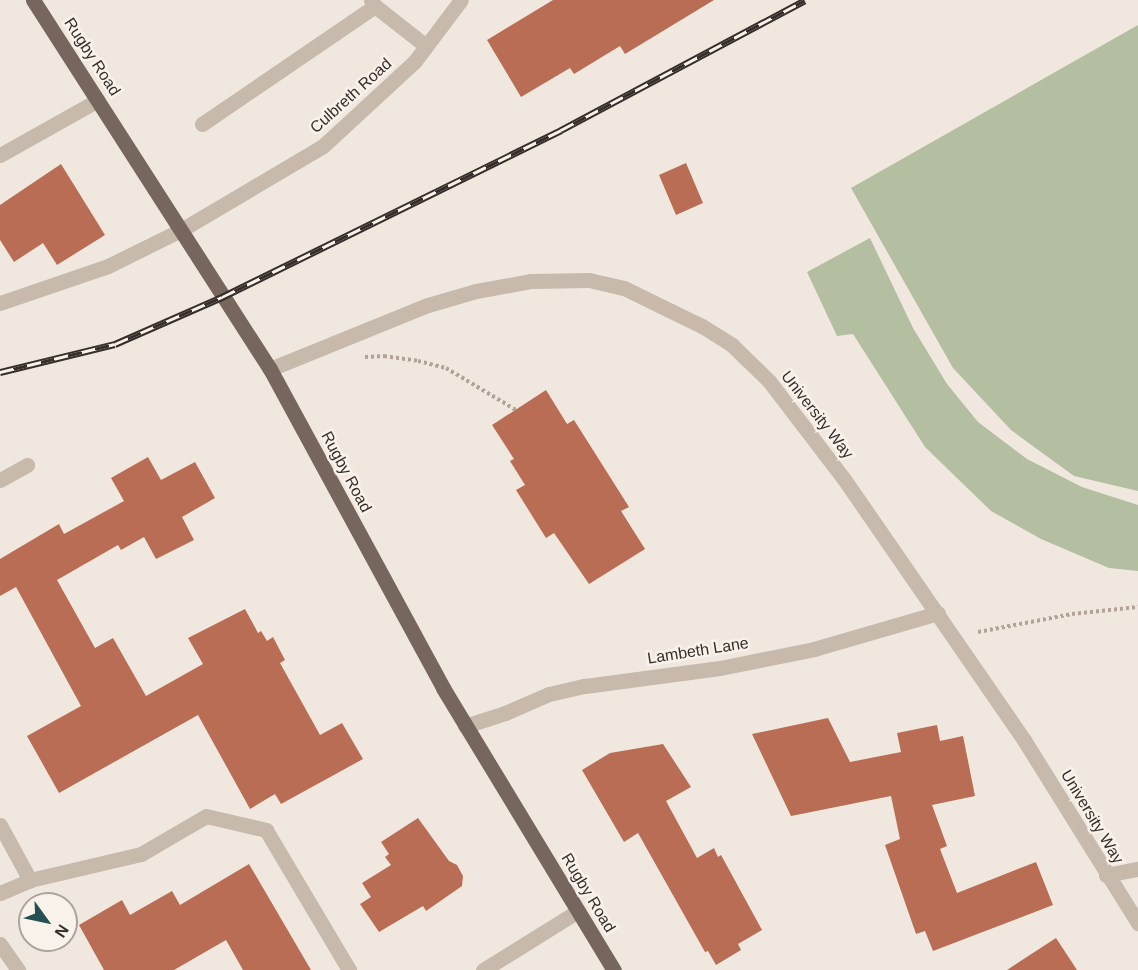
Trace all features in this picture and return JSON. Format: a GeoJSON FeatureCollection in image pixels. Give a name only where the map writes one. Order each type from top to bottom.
{"type":"FeatureCollection","features":[{"type":"Feature","properties":{"kind":"main road","name":"Rugby Road"},"geometry":{"type":"LineString","coordinates":[[33,0],[270,369],[465,726],[614,970]]}},
{"type":"Feature","properties":{"kind":"street","name":"Culbreth Road"},"geometry":{"type":"LineString","coordinates":[[0,303],[108,266],[181,230],[323,146],[415,62],[461,0]]}},
{"type":"Feature","properties":{"kind":"street"},"geometry":{"type":"LineString","coordinates":[[202,124],[373,3],[426,46]]}},
{"type":"Feature","properties":{"kind":"street"},"geometry":{"type":"LineString","coordinates":[[0,155],[98,100]]}},
{"type":"Feature","properties":{"kind":"street","name":"University Way"},"geometry":{"type":"LineString","coordinates":[[270,369],[428,305],[476,291],[531,280],[589,280],[624,288],[678,312],[712,332],[732,345],[769,381],[844,479],[1024,740],[1138,923]]}},
{"type":"Feature","properties":{"kind":"street"},"geometry":{"type":"LineString","coordinates":[[0,480],[27,465]]}},
{"type":"Feature","properties":{"kind":"street","name":"Lambeth Lane"},"geometry":{"type":"LineString","coordinates":[[465,726],[505,713],[549,694],[585,686],[720,668],[814,649],[938,614]]}},
{"type":"Feature","properties":{"kind":"street"},"geometry":{"type":"LineString","coordinates":[[0,893],[30,880],[141,854],[206,816],[266,830],[349,970]]}},
{"type":"Feature","properties":{"kind":"street"},"geometry":{"type":"LineString","coordinates":[[0,825],[30,880]]}},
{"type":"Feature","properties":{"kind":"street"},"geometry":{"type":"LineString","coordinates":[[1106,875],[1138,869]]}},
{"type":"Feature","properties":{"kind":"street"},"geometry":{"type":"LineString","coordinates":[[483,970],[578,911]]}},
{"type":"Feature","properties":{"kind":"street"},"geometry":{"type":"LineString","coordinates":[[0,944],[18,970]]}},
{"type":"Feature","properties":{"kind":"path"},"geometry":{"type":"LineString","coordinates":[[357,358],[384,356],[418,360],[446,368],[516,410]]}},
{"type":"Feature","properties":{"kind":"path"},"geometry":{"type":"LineString","coordinates":[[954,636],[1072,614],[1138,607]]}},
{"type":"Feature","properties":{"kind":"green space"},"geometry":{"type":"Polygon","coordinates":[[[1138,25],[1138,491],[1074,476],[1011,430],[953,368],[851,188],[1138,25]]]}},
{"type":"Feature","properties":{"kind":"green space"},"geometry":{"type":"Polygon","coordinates":[[[870,238],[913,328],[947,384],[978,422],[1027,459],[1082,487],[1138,505],[1138,571],[1109,568],[1041,539],[991,511],[925,447],[853,334],[837,336],[807,272],[870,238]]]}},
{"type":"Feature","properties":{"kind":"building"},"geometry":{"type":"Polygon","coordinates":[[[553,0],[714,0],[625,54],[620,46],[574,74],[570,68],[521,97],[487,40],[553,0]]]}},
{"type":"Feature","properties":{"kind":"building"},"geometry":{"type":"Polygon","coordinates":[[[686,163],[703,203],[676,215],[659,175],[686,163]]]}},
{"type":"Feature","properties":{"kind":"building"},"geometry":{"type":"Polygon","coordinates":[[[61,164],[105,235],[57,265],[43,243],[14,262],[0,240],[0,205],[61,164]]]}},
{"type":"Feature","properties":{"kind":"building"},"geometry":{"type":"Polygon","coordinates":[[[546,390],[567,424],[574,420],[629,507],[621,511],[645,549],[589,584],[554,533],[546,538],[516,490],[525,485],[510,461],[514,459],[492,425],[546,390]]]}},
{"type":"Feature","properties":{"kind":"building"},"geometry":{"type":"Polygon","coordinates":[[[148,457],[161,480],[195,462],[215,498],[182,517],[194,540],[156,559],[144,537],[121,550],[118,545],[57,580],[95,648],[113,638],[146,696],[203,664],[188,638],[245,609],[258,633],[261,631],[267,641],[273,637],[285,660],[280,663],[320,735],[342,723],[363,759],[281,804],[275,794],[250,809],[198,715],[59,793],[27,736],[81,706],[16,587],[0,596],[0,559],[59,524],[64,534],[124,501],[111,478],[148,457]]]}},
{"type":"Feature","properties":{"kind":"building"},"geometry":{"type":"Polygon","coordinates":[[[828,718],[850,762],[901,752],[897,733],[937,725],[940,741],[963,736],[975,796],[932,805],[947,846],[940,849],[957,893],[1036,862],[1053,905],[933,951],[925,931],[916,934],[885,845],[900,839],[891,796],[791,816],[752,734],[828,718]]]}},
{"type":"Feature","properties":{"kind":"building"},"geometry":{"type":"Polygon","coordinates":[[[663,744],[691,787],[666,801],[697,858],[714,848],[718,857],[721,855],[762,930],[738,944],[741,950],[716,965],[708,951],[705,952],[638,833],[624,842],[582,770],[610,753],[663,744]]]}},
{"type":"Feature","properties":{"kind":"building"},"geometry":{"type":"Polygon","coordinates":[[[418,818],[449,861],[457,865],[463,876],[462,886],[426,911],[423,906],[379,932],[360,904],[371,897],[362,883],[391,865],[385,857],[389,854],[381,842],[418,818]]]}},
{"type":"Feature","properties":{"kind":"building"},"geometry":{"type":"Polygon","coordinates":[[[249,864],[311,970],[243,970],[226,940],[174,970],[104,970],[79,925],[122,900],[130,915],[172,891],[180,905],[249,864]]]}},
{"type":"Feature","properties":{"kind":"building"},"geometry":{"type":"Polygon","coordinates":[[[1056,938],[1077,970],[1007,970],[1056,938]]]}},
{"type":"Feature","properties":{"kind":"railway"},"geometry":{"type":"LineString","coordinates":[[0,372],[115,344],[222,297],[561,130],[805,0]]}}]}
